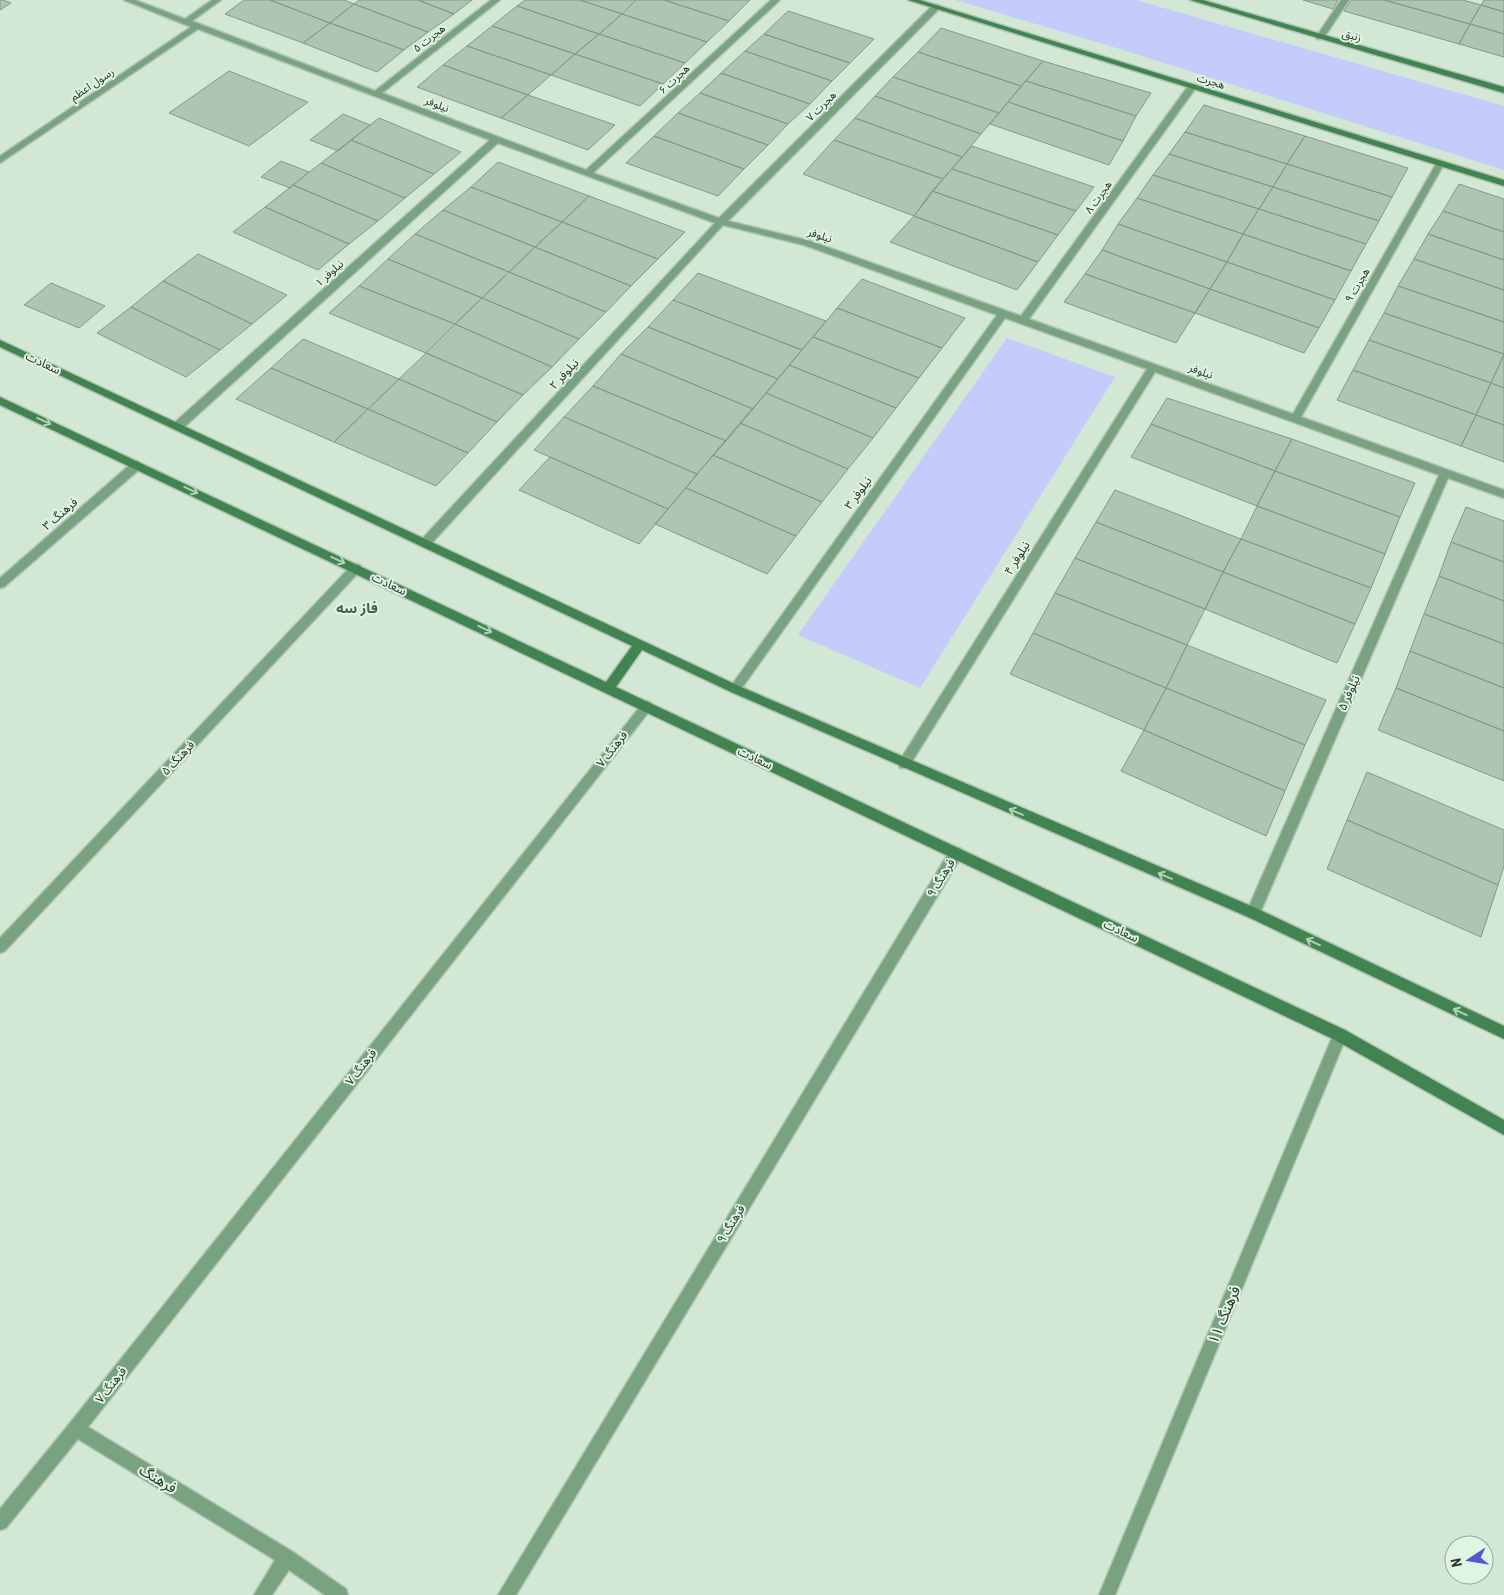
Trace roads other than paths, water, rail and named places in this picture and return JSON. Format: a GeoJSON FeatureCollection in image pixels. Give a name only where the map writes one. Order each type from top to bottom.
{"type":"FeatureCollection","features":[{"type":"Feature","properties":{"kind":"street","name":"نیلوفر"},"geometry":{"type":"LineString","coordinates":[[128,0],[587,174],[721,222],[807,243],[1504,494]]}},
{"type":"Feature","properties":{"kind":"street"},"geometry":{"type":"LineString","coordinates":[[186,22],[217,0]]}},
{"type":"Feature","properties":{"kind":"street","name":"هجرت ۵"},"geometry":{"type":"LineString","coordinates":[[376,94],[496,0]]}},
{"type":"Feature","properties":{"kind":"street","name":"هجرت ۶"},"geometry":{"type":"LineString","coordinates":[[587,174],[776,0]]}},
{"type":"Feature","properties":{"kind":"street","name":"هجرت"},"geometry":{"type":"LineString","coordinates":[[912,0],[1504,183]]}},
{"type":"Feature","properties":{"kind":"street","name":"زنبق"},"geometry":{"type":"LineString","coordinates":[[1194,0],[1504,90]]}},
{"type":"Feature","properties":{"kind":"street"},"geometry":{"type":"LineString","coordinates":[[1320,37],[1346,0]]}},
{"type":"Feature","properties":{"kind":"street","name":"هجرت ۷"},"geometry":{"type":"LineString","coordinates":[[721,222],[936,7]]}},
{"type":"Feature","properties":{"kind":"street","name":"رسول اعظم"},"geometry":{"type":"LineString","coordinates":[[0,160],[197,26]]}},
{"type":"Feature","properties":{"kind":"street","name":"هجرت ۸"},"geometry":{"type":"LineString","coordinates":[[1023,320],[1192,87]]}},
{"type":"Feature","properties":{"kind":"street","name":"نیلوفر ۱"},"geometry":{"type":"LineString","coordinates":[[178,426],[496,140]]}},
{"type":"Feature","properties":{"kind":"street","name":"هجرت ۹"},"geometry":{"type":"LineString","coordinates":[[1295,419],[1440,164]]}},
{"type":"Feature","properties":{"kind":"street","name":"نیلوفر ۲"},"geometry":{"type":"LineString","coordinates":[[426,542],[721,222]]}},
{"type":"Feature","properties":{"kind":"street","name":"نیلوفر ۳"},"geometry":{"type":"LineString","coordinates":[[735,689],[1003,313]]}},
{"type":"Feature","properties":{"kind":"street","name":"سعادت"},"geometry":{"type":"LineString","coordinates":[[0,344],[426,542],[735,689],[904,764],[1253,913],[1504,1033]]}},
{"type":"Feature","properties":{"kind":"street","name":"نیلوفر ۴"},"geometry":{"type":"LineString","coordinates":[[904,764],[1153,367]]}},
{"type":"Feature","properties":{"kind":"street","name":"سعادت"},"geometry":{"type":"LineString","coordinates":[[0,400],[1340,1036],[1503,1122]]}},
{"type":"Feature","properties":{"kind":"street","name":"فرهنگ ۳"},"geometry":{"type":"LineString","coordinates":[[0,584],[137,465]]}},
{"type":"Feature","properties":{"kind":"street","name":"نیلوفر ۵"},"geometry":{"type":"LineString","coordinates":[[1253,913],[1445,473]]}},
{"type":"Feature","properties":{"kind":"street","name":"فرهنگ ۵"},"geometry":{"type":"LineString","coordinates":[[0,947],[356,568]]}},
{"type":"Feature","properties":{"kind":"street"},"geometry":{"type":"LineString","coordinates":[[609,688],[640,644]]}},
{"type":"Feature","properties":{"kind":"street","name":"فرهنگ ۷"},"geometry":{"type":"LineString","coordinates":[[76,1429],[647,706]]}},
{"type":"Feature","properties":{"kind":"street","name":"فرهنگ ۹"},"geometry":{"type":"LineString","coordinates":[[506,1595],[956,853]]}},
{"type":"Feature","properties":{"kind":"street","name":"فرهنگ ۱۱"},"geometry":{"type":"LineString","coordinates":[[1107,1595],[1340,1036]]}},
{"type":"Feature","properties":{"kind":"street"},"geometry":{"type":"LineString","coordinates":[[0,1522],[76,1429]]}},
{"type":"Feature","properties":{"kind":"street","name":"فرهنگ"},"geometry":{"type":"LineString","coordinates":[[76,1429],[286,1558],[340,1595]]}},
{"type":"Feature","properties":{"kind":"street"},"geometry":{"type":"LineString","coordinates":[[262,1595],[286,1558]]}},
{"type":"Feature","properties":{"kind":"district","name":"فاز سه"},"geometry":{"type":"Point","coordinates":[357,608]}}]}
